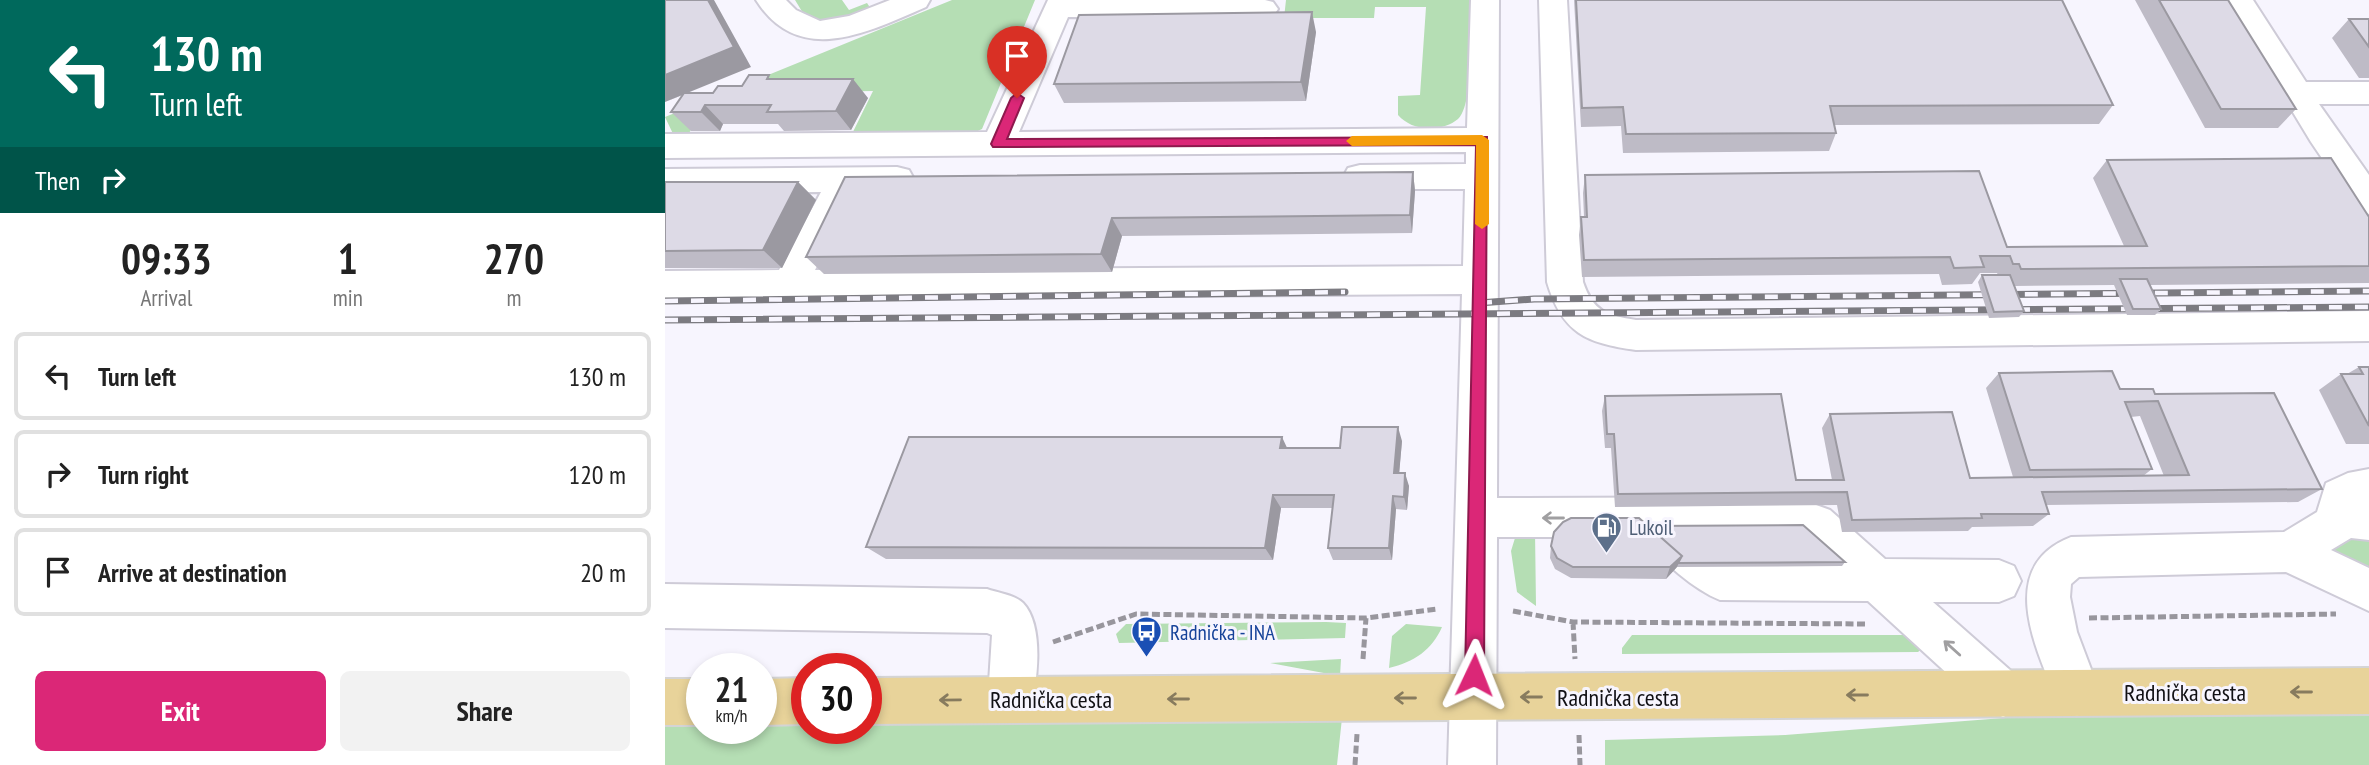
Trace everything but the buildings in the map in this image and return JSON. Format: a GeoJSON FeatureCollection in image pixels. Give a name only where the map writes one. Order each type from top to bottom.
{"type":"FeatureCollection","features":[{"type":"Feature","properties":{"kind":"main road","name":"Radnička cesta"},"geometry":{"type":"LineString","coordinates":[[882,701],[2369,691]]}},
{"type":"Feature","properties":{"kind":"main road"},"geometry":{"type":"LineString","coordinates":[[665,702],[686,702]]}},
{"type":"Feature","properties":{"kind":"street"},"geometry":{"type":"LineString","coordinates":[[770,0],[784,19],[795,27],[810,30],[848,27],[884,6],[916,0]]}},
{"type":"Feature","properties":{"kind":"street"},"geometry":{"type":"LineString","coordinates":[[1472,765],[1485,0]]}},
{"type":"Feature","properties":{"kind":"street"},"geometry":{"type":"LineString","coordinates":[[1552,0],[1565,282],[1569,299],[1576,311],[1587,323],[1603,331],[1636,335],[2369,326]]}},
{"type":"Feature","properties":{"kind":"street"},"geometry":{"type":"LineString","coordinates":[[2239,0],[2369,201]]}},
{"type":"Feature","properties":{"kind":"street"},"geometry":{"type":"LineString","coordinates":[[998,144],[1056,7],[1263,9]]}},
{"type":"Feature","properties":{"kind":"street"},"geometry":{"type":"LineString","coordinates":[[2297,93],[2369,93]]}},
{"type":"Feature","properties":{"kind":"street"},"geometry":{"type":"LineString","coordinates":[[665,146],[1482,140]]}},
{"type":"Feature","properties":{"kind":"street"},"geometry":{"type":"LineString","coordinates":[[1243,177],[1248,141]]}},
{"type":"Feature","properties":{"kind":"street"},"geometry":{"type":"LineString","coordinates":[[1323,177],[1483,176]]}},
{"type":"Feature","properties":{"kind":"street"},"geometry":{"type":"LineString","coordinates":[[665,181],[926,179]]}},
{"type":"Feature","properties":{"kind":"street"},"geometry":{"type":"LineString","coordinates":[[790,285],[844,180]]}},
{"type":"Feature","properties":{"kind":"street"},"geometry":{"type":"LineString","coordinates":[[665,285],[1481,280]]}},
{"type":"Feature","properties":{"kind":"street"},"geometry":{"type":"LineString","coordinates":[[2077,693],[2050,618],[2049,583],[2054,572],[2071,557],[2289,552],[2352,521],[2341,496],[2369,488]]}},
{"type":"Feature","properties":{"kind":"street"},"geometry":{"type":"LineString","coordinates":[[1665,517],[1720,579],[1999,581]]}},
{"type":"Feature","properties":{"kind":"street"},"geometry":{"type":"LineString","coordinates":[[1744,517],[1796,580]]}},
{"type":"Feature","properties":{"kind":"street"},"geometry":{"type":"LineString","coordinates":[[1476,518],[1794,517],[1815,524],[2003,694]]}},
{"type":"Feature","properties":{"kind":"street"},"geometry":{"type":"LineString","coordinates":[[2289,552],[2355,602]]}},
{"type":"Feature","properties":{"kind":"street"},"geometry":{"type":"LineString","coordinates":[[665,606],[987,611],[1006,617],[1015,630],[1011,699]]}},
{"type":"Feature","properties":{"kind":"path"},"geometry":{"type":"LineString","coordinates":[[2085,618],[2355,602]]}},
{"type":"Feature","properties":{"kind":"path"},"geometry":{"type":"LineString","coordinates":[[1049,644],[1136,614],[1366,618],[1451,607]]}},
{"type":"Feature","properties":{"kind":"path"},"geometry":{"type":"LineString","coordinates":[[1510,610],[1573,622],[1875,624]]}},
{"type":"Feature","properties":{"kind":"path"},"geometry":{"type":"LineString","coordinates":[[1363,663],[1366,618]]}},
{"type":"Feature","properties":{"kind":"path"},"geometry":{"type":"LineString","coordinates":[[1573,622],[1575,659]]}},
{"type":"Feature","properties":{"kind":"path"},"geometry":{"type":"LineString","coordinates":[[1355,765],[1358,723]]}},
{"type":"Feature","properties":{"kind":"path"},"geometry":{"type":"LineString","coordinates":[[1579,734],[1580,765]]}},
{"type":"Feature","properties":{"kind":"green space"},"geometry":{"type":"Polygon","coordinates":[[[795,0],[842,0],[849,10],[867,3],[871,9],[839,18],[806,18],[795,0]]]}},
{"type":"Feature","properties":{"kind":"green space"},"geometry":{"type":"Polygon","coordinates":[[[952,0],[1035,0],[982,129],[967,136],[850,138],[873,91],[765,93],[703,110],[686,138],[675,138],[665,117],[952,0]]]}},
{"type":"Feature","properties":{"kind":"green space"},"geometry":{"type":"Polygon","coordinates":[[[1286,0],[1470,0],[1469,81],[1467,97],[1458,119],[1446,126],[1427,128],[1409,124],[1398,115],[1398,96],[1420,95],[1426,7],[1375,7],[1374,18],[1284,18],[1286,0]]]}},
{"type":"Feature","properties":{"kind":"green space"},"geometry":{"type":"Polygon","coordinates":[[[1535,531],[1536,606],[1517,592],[1511,551],[1515,538],[1535,531]]]}},
{"type":"Feature","properties":{"kind":"green space"},"geometry":{"type":"Polygon","coordinates":[[[2369,531],[2369,578],[2326,549],[2329,539],[2369,531]]]}},
{"type":"Feature","properties":{"kind":"green space"},"geometry":{"type":"Polygon","coordinates":[[[1346,623],[1345,638],[1119,643],[1116,634],[1126,624],[1346,623]]]}},
{"type":"Feature","properties":{"kind":"green space"},"geometry":{"type":"Polygon","coordinates":[[[1406,624],[1442,627],[1433,642],[1421,654],[1389,668],[1392,636],[1406,624]]]}},
{"type":"Feature","properties":{"kind":"green space"},"geometry":{"type":"Polygon","coordinates":[[[1632,635],[1912,635],[1923,648],[1918,652],[1622,654],[1622,648],[1632,635]]]}},
{"type":"Feature","properties":{"kind":"green space"},"geometry":{"type":"Polygon","coordinates":[[[1341,659],[1340,676],[1270,663],[1341,659]]]}},
{"type":"Feature","properties":{"kind":"green space"},"geometry":{"type":"Polygon","coordinates":[[[2029,716],[2369,716],[2369,765],[1605,765],[1605,740],[1785,735],[2029,716]]]}},
{"type":"Feature","properties":{"kind":"green space"},"geometry":{"type":"Polygon","coordinates":[[[1342,718],[1337,765],[665,765],[665,723],[686,723],[686,744],[777,744],[777,723],[791,722],[791,744],[882,744],[882,722],[1342,718]]]}},
{"type":"Feature","properties":{"kind":"railway"},"geometry":{"type":"LineString","coordinates":[[1479,303],[1534,299],[2369,291]]}},
{"type":"Feature","properties":{"kind":"railway"},"geometry":{"type":"LineString","coordinates":[[665,301],[1345,292]]}},
{"type":"Feature","properties":{"kind":"railway"},"geometry":{"type":"LineString","coordinates":[[665,320],[2369,307]]}},
{"type":"Feature","properties":{"kind":"slow traffic"},"geometry":{"type":"LineString","coordinates":[[1352,141],[1482,140],[1482,224]]}},
{"type":"Feature","properties":{"kind":"place","name":"Lukoil"},"geometry":{"type":"Point","coordinates":[1606,554]}},
{"type":"Feature","properties":{"kind":"place","name":"Radnička - INA"},"geometry":{"type":"Point","coordinates":[1147,659]}},
{"type":"Feature","properties":{"kind":"route"},"geometry":{"type":"LineString","coordinates":[[1017,98],[998,144],[1482,140],[1474,675]]}}]}
